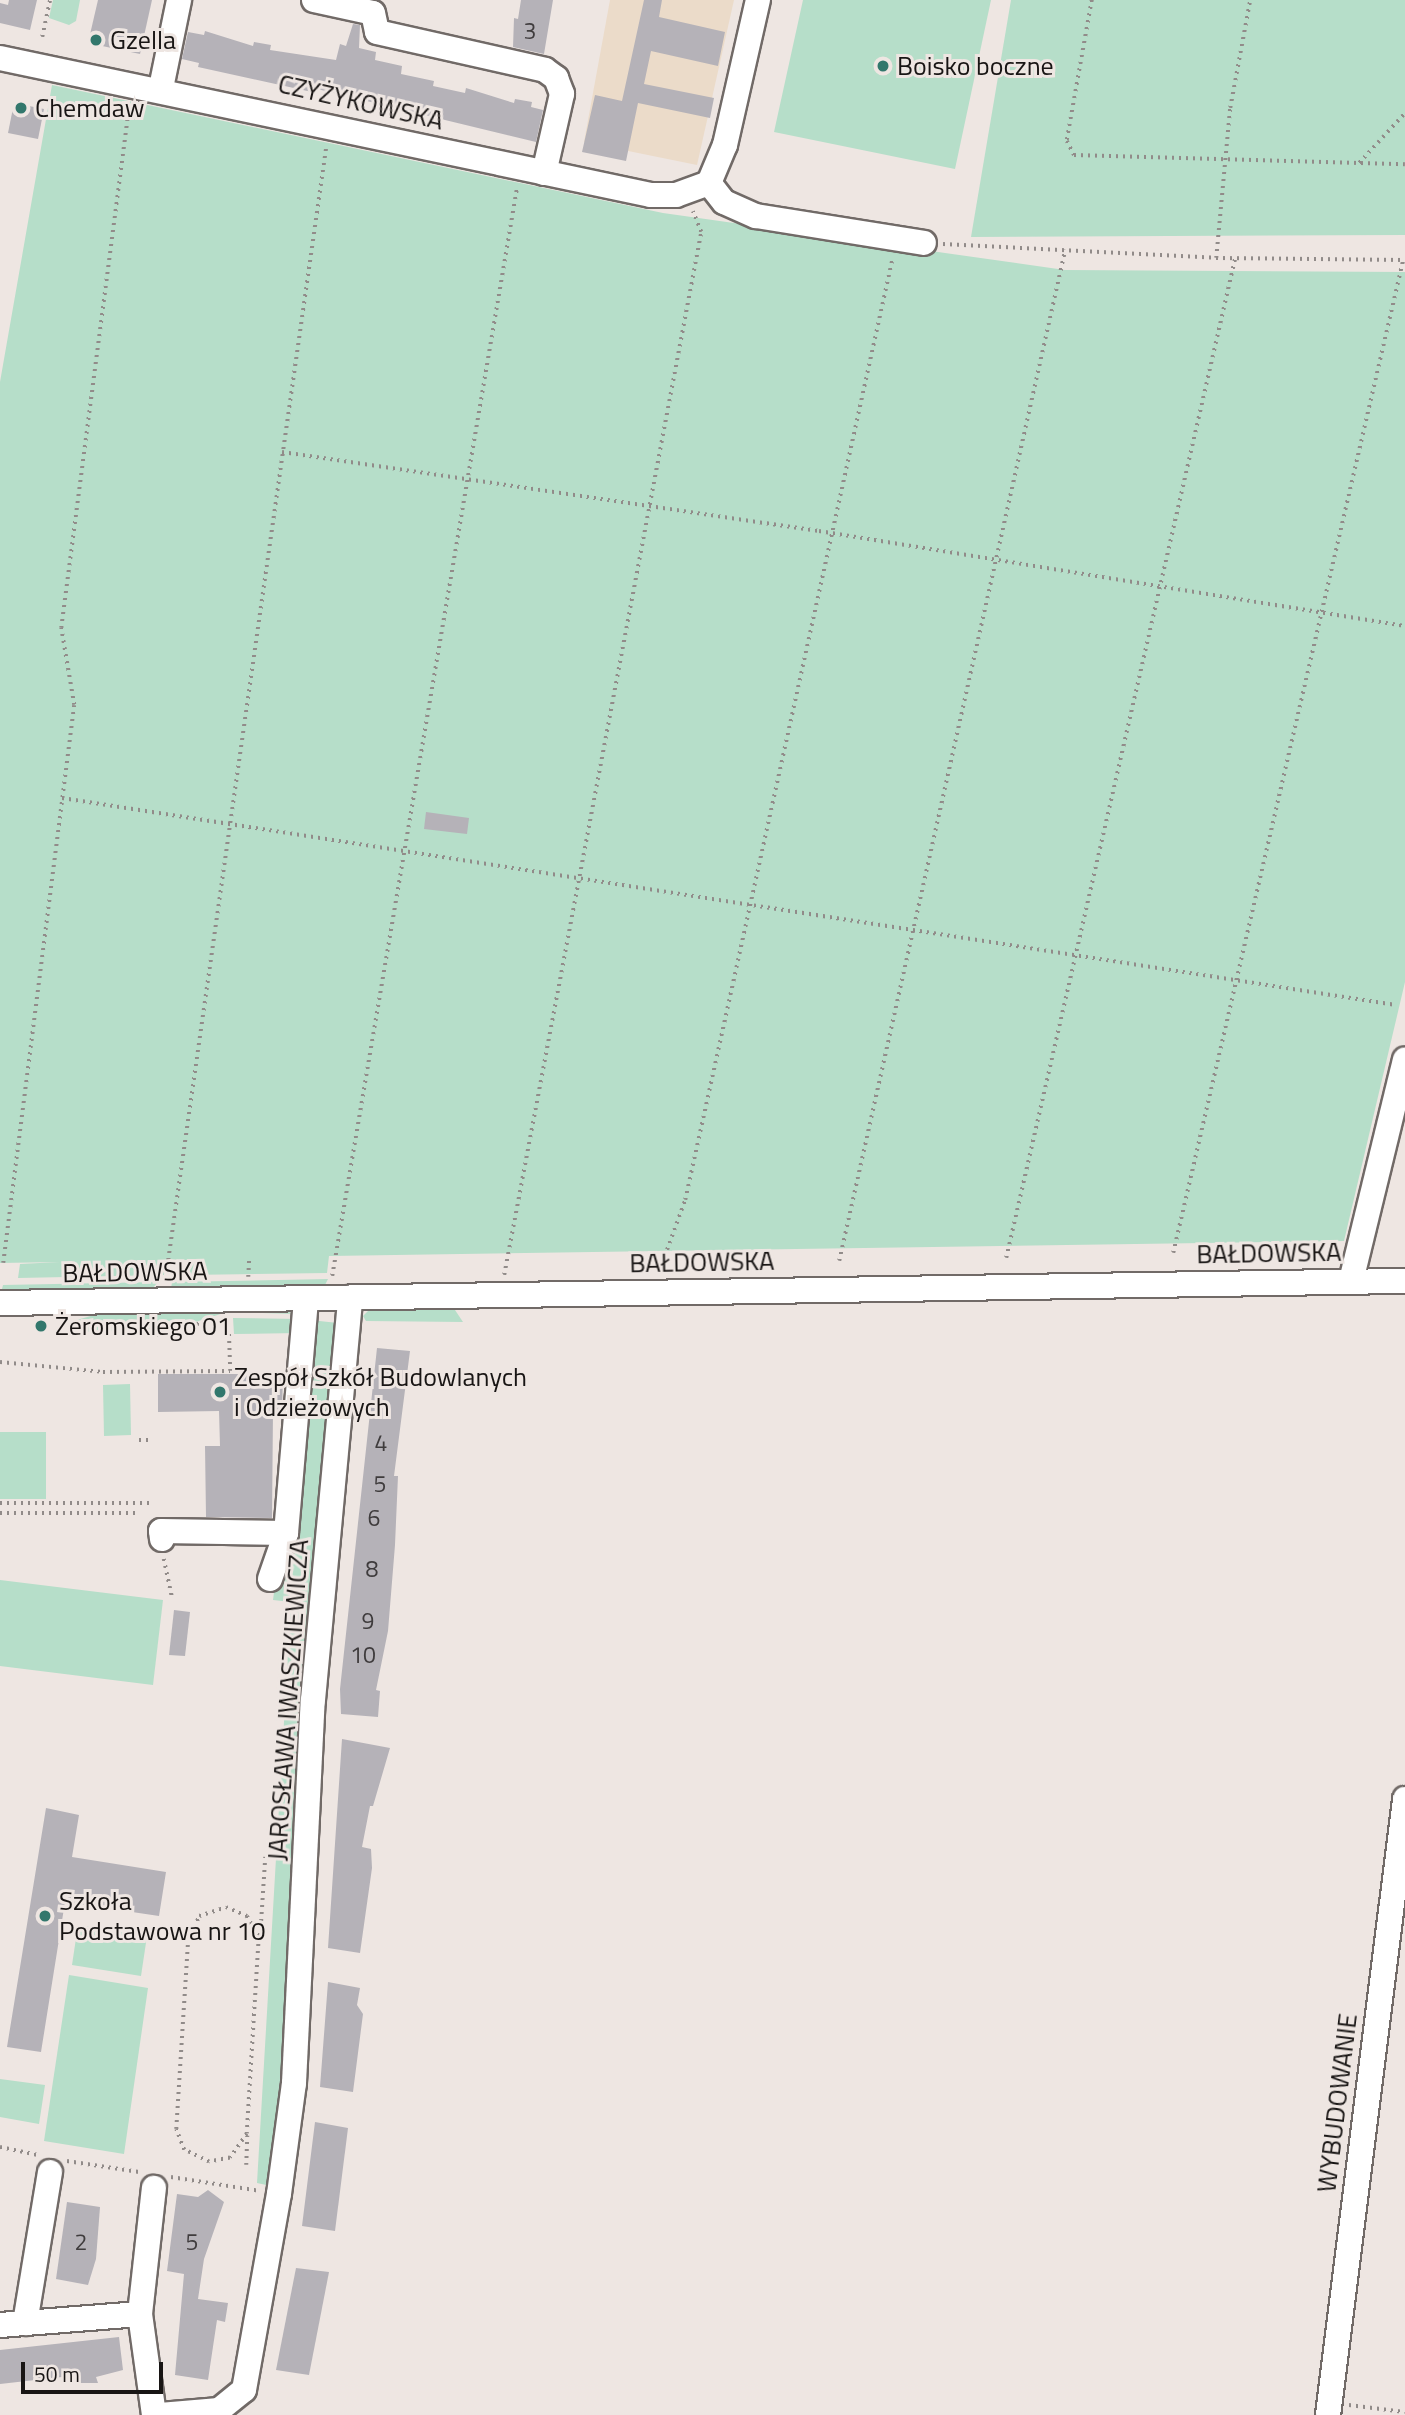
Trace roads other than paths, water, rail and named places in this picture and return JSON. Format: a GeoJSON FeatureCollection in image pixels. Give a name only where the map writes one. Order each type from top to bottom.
{"type":"FeatureCollection","features":[{"type":"Feature","properties":{"kind":"street"},"geometry":{"type":"LineString","coordinates":[[161,88],[179,0]]}},
{"type":"Feature","properties":{"kind":"street"},"geometry":{"type":"LineString","coordinates":[[314,0],[373,13],[377,32],[545,70],[556,78],[562,94],[544,173]]}},
{"type":"Feature","properties":{"kind":"street"},"geometry":{"type":"LineString","coordinates":[[758,0],[725,145],[709,183],[724,202],[756,216],[924,243]]}},
{"type":"Feature","properties":{"kind":"street","name":"CZYŻYKOWSKA"},"geometry":{"type":"LineString","coordinates":[[0,58],[161,88],[651,195],[676,195],[709,183]]}},
{"type":"Feature","properties":{"kind":"street"},"geometry":{"type":"LineString","coordinates":[[1350,1281],[1405,1059]]}},
{"type":"Feature","properties":{"kind":"street","name":"BAŁDOWSKA"},"geometry":{"type":"LineString","coordinates":[[0,1303],[1405,1280]]}},
{"type":"Feature","properties":{"kind":"street","name":"JAROSŁAWA IWASZKIEWICZA"},"geometry":{"type":"LineString","coordinates":[[160,2415],[240,2407],[247,2381],[292,2105],[313,1700],[350,1298]]}},
{"type":"Feature","properties":{"kind":"street"},"geometry":{"type":"LineString","coordinates":[[270,1579],[286,1533],[306,1299]]}},
{"type":"Feature","properties":{"kind":"street"},"geometry":{"type":"LineString","coordinates":[[163,1549],[161,1531],[286,1533]]}},
{"type":"Feature","properties":{"kind":"street","name":"WYBUDOWANIE"},"geometry":{"type":"LineString","coordinates":[[1329,2409],[1405,1799]]}},
{"type":"Feature","properties":{"kind":"street"},"geometry":{"type":"LineString","coordinates":[[25,2323],[54,2163]]}},
{"type":"Feature","properties":{"kind":"street"},"geometry":{"type":"LineString","coordinates":[[154,2415],[141,2314],[157,2179]]}},
{"type":"Feature","properties":{"kind":"street"},"geometry":{"type":"LineString","coordinates":[[0,2325],[141,2314]]}},
{"type":"Feature","properties":{"kind":"place","name":"Gzella"},"geometry":{"type":"Point","coordinates":[96,40]}},
{"type":"Feature","properties":{"kind":"place","name":"Boisko boczne"},"geometry":{"type":"Point","coordinates":[883,66]}},
{"type":"Feature","properties":{"kind":"place","name":"Chemdaw"},"geometry":{"type":"Point","coordinates":[21,108]}},
{"type":"Feature","properties":{"kind":"place","name":"Żeromskiego 01"},"geometry":{"type":"Point","coordinates":[41,1326]}},
{"type":"Feature","properties":{"kind":"place","name":"Zespół Szkół Budowlanych i Odzieżowych"},"geometry":{"type":"Point","coordinates":[220,1392]}},
{"type":"Feature","properties":{"kind":"place","name":"Szkoła Podstawowa nr 10"},"geometry":{"type":"Point","coordinates":[45,1916]}}]}
